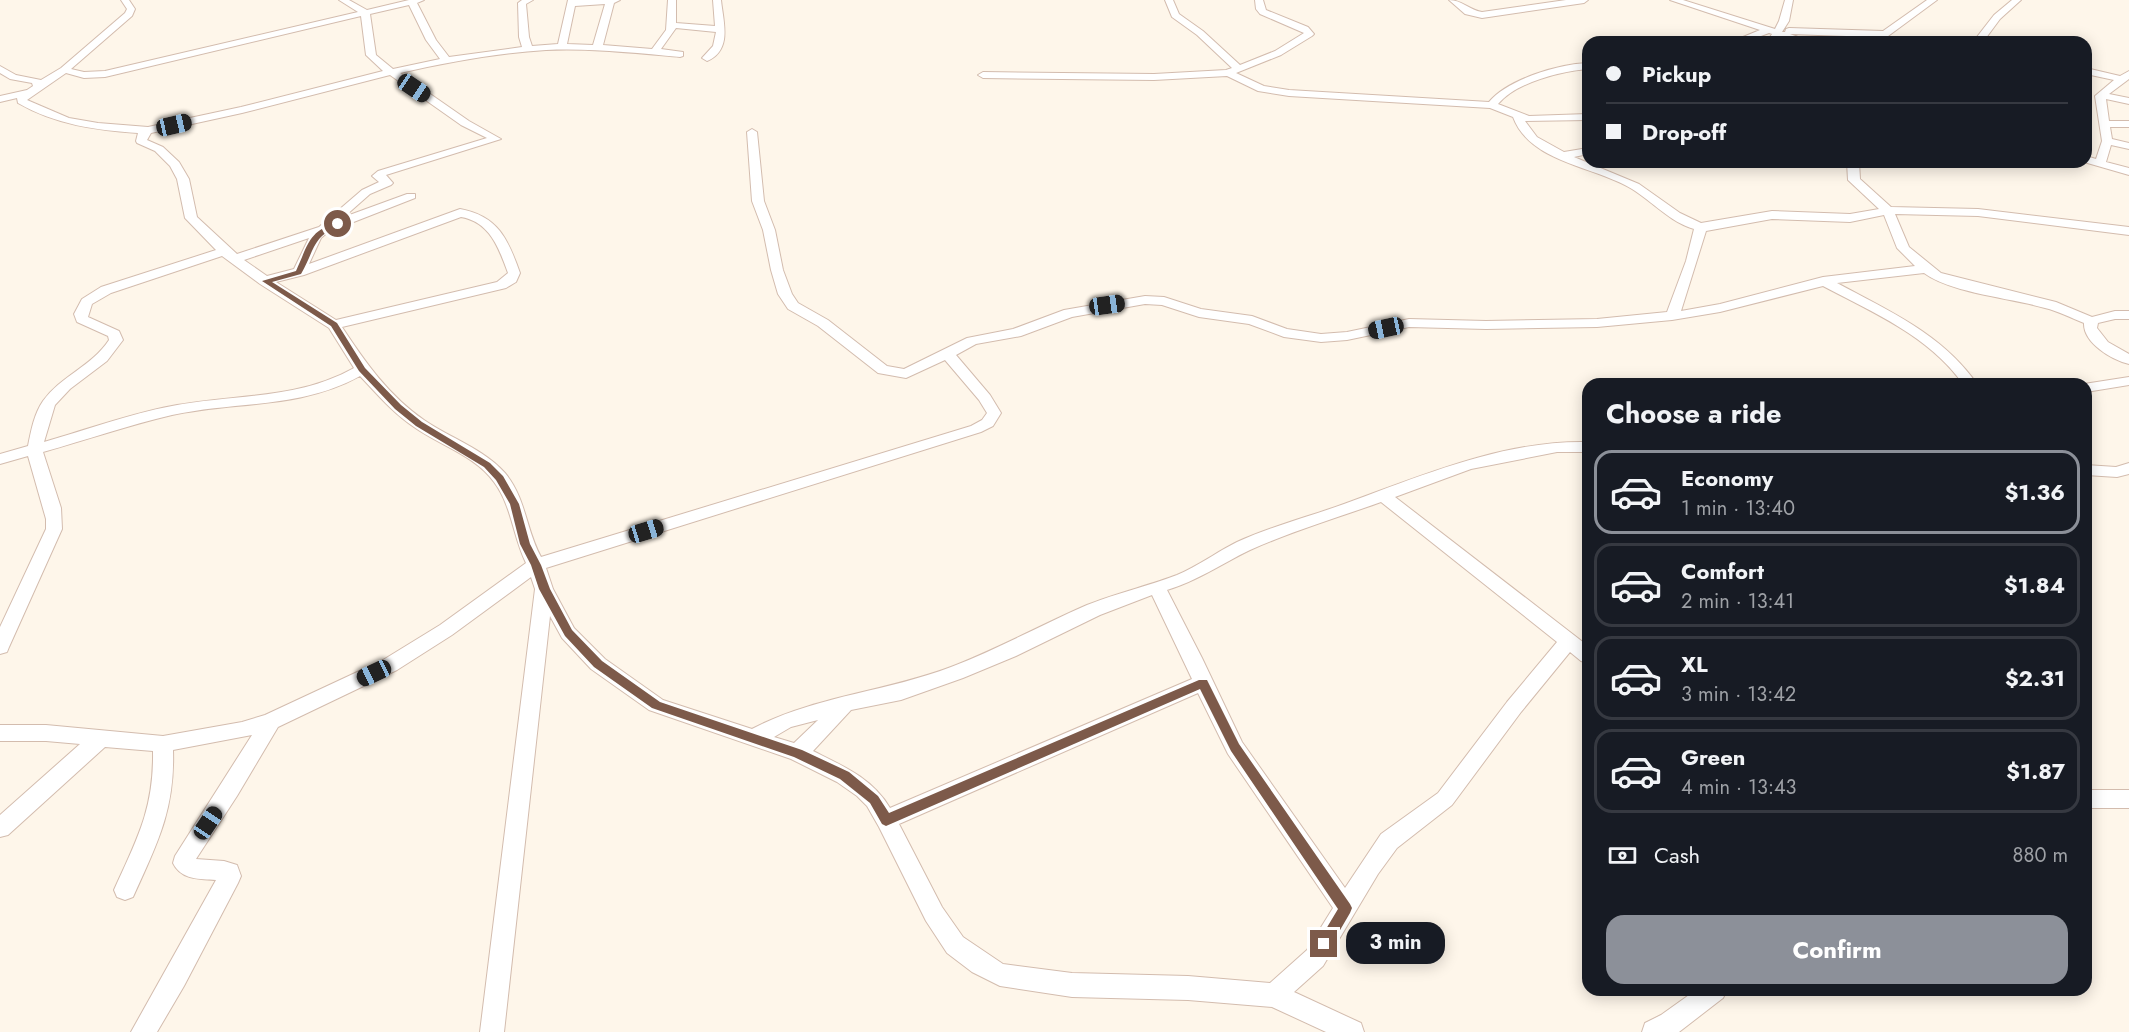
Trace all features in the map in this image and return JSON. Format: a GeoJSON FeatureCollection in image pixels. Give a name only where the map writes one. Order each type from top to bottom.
{"type":"FeatureCollection","features":[{"type":"Feature","properties":{"kind":"street"},"geometry":{"type":"LineString","coordinates":[[125,0],[131,9],[129,14],[64,70],[28,93],[22,100],[38,111],[60,121],[148,130],[447,60],[528,49],[562,47],[680,54]]}},
{"type":"Feature","properties":{"kind":"street"},"geometry":{"type":"LineString","coordinates":[[343,0],[365,12]]}},
{"type":"Feature","properties":{"kind":"street"},"geometry":{"type":"LineString","coordinates":[[528,49],[524,37],[522,3],[529,0]]}},
{"type":"Feature","properties":{"kind":"street"},"geometry":{"type":"LineString","coordinates":[[597,48],[609,0]]}},
{"type":"Feature","properties":{"kind":"street"},"geometry":{"type":"LineString","coordinates":[[562,47],[572,2],[616,0]]}},
{"type":"Feature","properties":{"kind":"street"},"geometry":{"type":"LineString","coordinates":[[655,51],[669,35],[672,26],[672,0]]}},
{"type":"Feature","properties":{"kind":"street"},"geometry":{"type":"LineString","coordinates":[[707,58],[720,44],[721,30],[717,0]]}},
{"type":"Feature","properties":{"kind":"street"},"geometry":{"type":"LineString","coordinates":[[1169,0],[1175,15],[1200,33],[1238,68]]}},
{"type":"Feature","properties":{"kind":"street"},"geometry":{"type":"LineString","coordinates":[[983,75],[1154,77],[1228,73],[1278,53],[1309,34],[1305,29],[1263,12],[1260,9],[1259,0]]}},
{"type":"Feature","properties":{"kind":"street"},"geometry":{"type":"LineString","coordinates":[[1454,0],[1468,12],[1476,15],[1512,12],[1584,0]]}},
{"type":"Feature","properties":{"kind":"street"},"geometry":{"type":"LineString","coordinates":[[1496,0],[1512,12]]}},
{"type":"Feature","properties":{"kind":"street"},"geometry":{"type":"LineString","coordinates":[[1674,0],[1776,36],[1836,31],[1884,34]]}},
{"type":"Feature","properties":{"kind":"street"},"geometry":{"type":"LineString","coordinates":[[1776,36],[1789,0]]}},
{"type":"Feature","properties":{"kind":"street"},"geometry":{"type":"LineString","coordinates":[[1910,0],[1922,8]]}},
{"type":"Feature","properties":{"kind":"street"},"geometry":{"type":"LineString","coordinates":[[1882,36],[1933,0]]}},
{"type":"Feature","properties":{"kind":"street"},"geometry":{"type":"LineString","coordinates":[[1983,36],[1997,17],[2017,0]]}},
{"type":"Feature","properties":{"kind":"street"},"geometry":{"type":"LineString","coordinates":[[64,70],[84,75],[105,74],[416,1],[428,39],[447,60]]}},
{"type":"Feature","properties":{"kind":"street"},"geometry":{"type":"LineString","coordinates":[[299,272],[312,241],[322,230],[366,192],[387,183],[378,176],[382,173],[496,139],[465,123],[371,55],[365,12]]}},
{"type":"Feature","properties":{"kind":"street"},"geometry":{"type":"LineString","coordinates":[[672,26],[721,30]]}},
{"type":"Feature","properties":{"kind":"street"},"geometry":{"type":"LineString","coordinates":[[1753,36],[1767,31]]}},
{"type":"Feature","properties":{"kind":"street"},"geometry":{"type":"LineString","coordinates":[[1492,105],[1498,97],[1517,83],[1540,78],[1564,68],[1582,66]]}},
{"type":"Feature","properties":{"kind":"street"},"geometry":{"type":"LineString","coordinates":[[0,69],[13,77],[37,81],[38,87]]}},
{"type":"Feature","properties":{"kind":"street"},"geometry":{"type":"LineString","coordinates":[[2092,72],[2125,76]]}},
{"type":"Feature","properties":{"kind":"street"},"geometry":{"type":"LineString","coordinates":[[1228,73],[1262,89],[1289,93],[1492,105],[1518,116],[1539,120],[1582,117]]}},
{"type":"Feature","properties":{"kind":"street"},"geometry":{"type":"LineString","coordinates":[[2103,165],[2107,141],[2100,118],[2101,95],[2125,76]]}},
{"type":"Feature","properties":{"kind":"street"},"geometry":{"type":"LineString","coordinates":[[0,99],[28,93]]}},
{"type":"Feature","properties":{"kind":"street"},"geometry":{"type":"LineString","coordinates":[[2101,95],[2129,93]]}},
{"type":"Feature","properties":{"kind":"street"},"geometry":{"type":"LineString","coordinates":[[2092,94],[2129,101]]}},
{"type":"Feature","properties":{"kind":"street"},"geometry":{"type":"LineString","coordinates":[[1518,116],[1518,122],[1526,133],[1544,146],[1582,164]]}},
{"type":"Feature","properties":{"kind":"street"},"geometry":{"type":"LineString","coordinates":[[2100,118],[2129,124]]}},
{"type":"Feature","properties":{"kind":"street"},"geometry":{"type":"LineString","coordinates":[[148,130],[142,135],[141,141],[159,149],[175,164],[183,179],[191,218],[230,255],[265,281],[334,325],[362,369],[398,407],[419,424],[487,465],[500,478],[515,504],[525,544],[536,565],[544,589],[568,633],[608,671],[656,705],[798,753],[844,776],[864,790],[874,800],[886,820],[934,914],[955,945],[980,964],[1000,975],[1072,985],[1188,988],[1274,995],[1352,1032]]}},
{"type":"Feature","properties":{"kind":"street"},"geometry":{"type":"LineString","coordinates":[[752,132],[758,201],[769,230],[780,282],[793,306],[823,323],[883,370],[906,374],[972,341],[1016,333],[1069,313],[1145,300],[1164,301],[1198,313],[1252,321],[1284,333],[1321,338],[1347,336],[1410,323],[1486,326],[1586,324],[1672,316],[1720,308],[1823,281],[1925,269]]}},
{"type":"Feature","properties":{"kind":"street"},"geometry":{"type":"LineString","coordinates":[[2107,141],[2129,146]]}},
{"type":"Feature","properties":{"kind":"street"},"geometry":{"type":"LineString","coordinates":[[1565,155],[1582,152]]}},
{"type":"Feature","properties":{"kind":"street"},"geometry":{"type":"LineString","coordinates":[[2092,161],[2129,172]]}},
{"type":"Feature","properties":{"kind":"street"},"geometry":{"type":"LineString","coordinates":[[2103,165],[2129,183]]}},
{"type":"Feature","properties":{"kind":"street"},"geometry":{"type":"LineString","coordinates":[[1589,168],[1635,186],[1675,214],[1701,227],[1776,214],[1842,218],[1888,211],[1943,211],[2129,231]]}},
{"type":"Feature","properties":{"kind":"street"},"geometry":{"type":"LineString","coordinates":[[1853,168],[1854,180],[1888,211],[1903,248],[1925,269],[1961,284],[2051,304],[2091,321],[2115,315],[2129,315]]}},
{"type":"Feature","properties":{"kind":"street"},"geometry":{"type":"LineString","coordinates":[[0,647],[54,529],[55,514],[35,450],[47,406],[57,394],[100,362],[116,340],[114,334],[82,319],[82,309],[87,302],[106,290],[322,230],[411,196]]}},
{"type":"Feature","properties":{"kind":"street"},"geometry":{"type":"LineString","coordinates":[[265,281],[299,272],[460,213],[481,218],[495,230],[514,273],[511,279],[501,285],[334,325]]}},
{"type":"Feature","properties":{"kind":"street"},"geometry":{"type":"LineString","coordinates":[[1672,316],[1692,261],[1701,227]]}},
{"type":"Feature","properties":{"kind":"street"},"geometry":{"type":"LineString","coordinates":[[1823,281],[1925,338],[1961,368],[1967,378]]}},
{"type":"Feature","properties":{"kind":"street"},"geometry":{"type":"LineString","coordinates":[[2091,321],[2089,326],[2091,333],[2129,360]]}},
{"type":"Feature","properties":{"kind":"street"},"geometry":{"type":"LineString","coordinates":[[0,733],[46,733],[164,744],[242,730],[271,721],[390,665],[446,630],[536,565],[984,425],[994,413],[986,398],[946,352]]}},
{"type":"Feature","properties":{"kind":"street"},"geometry":{"type":"LineString","coordinates":[[0,459],[170,411],[301,394],[337,383],[362,369]]}},
{"type":"Feature","properties":{"kind":"street"},"geometry":{"type":"LineString","coordinates":[[2092,387],[2129,381]]}},
{"type":"Feature","properties":{"kind":"street"},"geometry":{"type":"LineString","coordinates":[[752,739],[785,721],[845,704],[901,692],[956,672],[1009,651],[1095,610],[1184,579],[1242,547],[1283,529],[1327,516],[1492,458],[1557,447],[1582,447]]}},
{"type":"Feature","properties":{"kind":"street"},"geometry":{"type":"LineString","coordinates":[[2092,470],[2118,471],[2129,468]]}},
{"type":"Feature","properties":{"kind":"street"},"geometry":{"type":"LineString","coordinates":[[1382,495],[1582,651]]}},
{"type":"Feature","properties":{"kind":"street"},"geometry":{"type":"LineString","coordinates":[[1156,587],[1193,658],[1235,748],[1346,908]]}},
{"type":"Feature","properties":{"kind":"street"},"geometry":{"type":"LineString","coordinates":[[492,1032],[518,819],[523,748],[544,589]]}},
{"type":"Feature","properties":{"kind":"street"},"geometry":{"type":"LineString","coordinates":[[1274,995],[1315,958],[1370,867],[1389,841],[1445,799],[1514,707],[1569,640]]}},
{"type":"Feature","properties":{"kind":"street"},"geometry":{"type":"LineString","coordinates":[[886,820],[1203,683]]}},
{"type":"Feature","properties":{"kind":"street"},"geometry":{"type":"LineString","coordinates":[[798,753],[845,704]]}},
{"type":"Feature","properties":{"kind":"street"},"geometry":{"type":"LineString","coordinates":[[143,1032],[176,978],[230,876],[229,872],[223,870],[200,870],[189,867],[184,863],[186,856],[230,790],[271,721]]}},
{"type":"Feature","properties":{"kind":"street"},"geometry":{"type":"LineString","coordinates":[[0,828],[100,739]]}},
{"type":"Feature","properties":{"kind":"street"},"geometry":{"type":"LineString","coordinates":[[124,890],[156,820],[164,780],[164,744]]}},
{"type":"Feature","properties":{"kind":"street"},"geometry":{"type":"LineString","coordinates":[[2092,799],[2129,799]]}},
{"type":"Feature","properties":{"kind":"street"},"geometry":{"type":"LineString","coordinates":[[1654,1032],[1670,1024],[1707,996]]}},
{"type":"Feature","properties":{"kind":"route"},"geometry":{"type":"LineString","coordinates":[[338,224],[322,230],[316,236],[299,272],[285,278],[265,281],[334,325],[362,369],[380,391],[398,407],[419,424],[487,465],[500,478],[515,504],[525,544],[536,565],[544,589],[568,633],[598,664],[656,705],[798,753],[844,776],[874,800],[886,820],[1203,683],[1235,748],[1346,908],[1324,944]]}}]}
